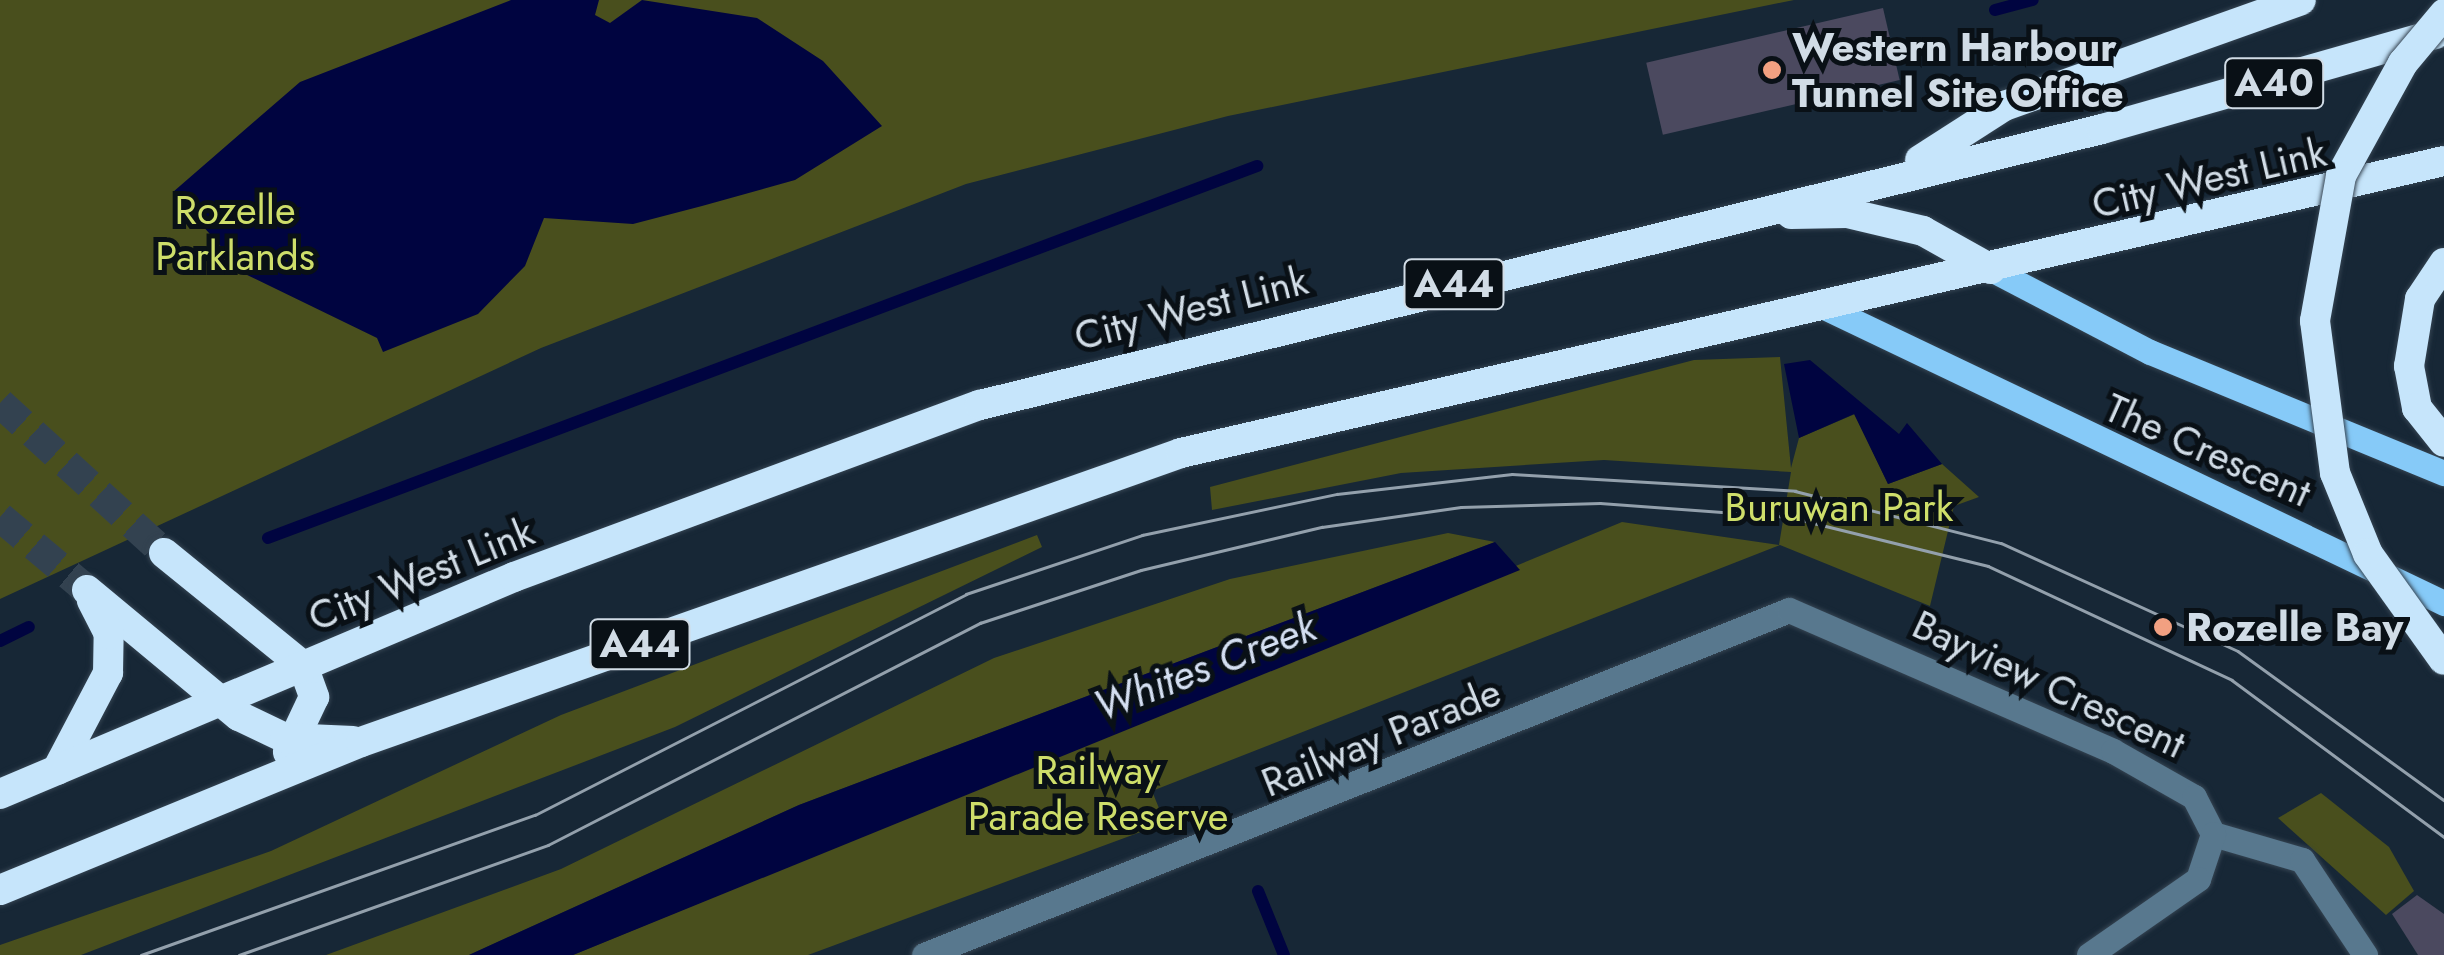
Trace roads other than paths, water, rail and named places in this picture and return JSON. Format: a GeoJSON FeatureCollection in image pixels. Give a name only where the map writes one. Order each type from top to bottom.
{"type":"FeatureCollection","features":[{"type":"Feature","properties":{"kind":"highway"},"geometry":{"type":"LineString","coordinates":[[1897,175],[2004,106],[2301,0]]}},
{"type":"Feature","properties":{"kind":"highway"},"geometry":{"type":"LineString","coordinates":[[2444,14],[2403,62],[2341,176],[2315,321],[2335,473],[2368,554],[2444,660]]}},
{"type":"Feature","properties":{"kind":"highway","name":"City West Link"},"geometry":{"type":"LineString","coordinates":[[0,794],[303,666],[820,459],[980,404],[2213,100],[2444,32]]}},
{"type":"Feature","properties":{"kind":"highway","name":"City West Link"},"geometry":{"type":"LineString","coordinates":[[0,890],[361,742],[1181,453],[2444,161]]}},
{"type":"Feature","properties":{"kind":"highway"},"geometry":{"type":"LineString","coordinates":[[1737,216],[1847,213],[1922,231],[1992,268]]}},
{"type":"Feature","properties":{"kind":"highway"},"geometry":{"type":"LineString","coordinates":[[2444,263],[2420,299],[2409,366],[2417,408],[2444,442]]}},
{"type":"Feature","properties":{"kind":"highway"},"geometry":{"type":"LineString","coordinates":[[164,552],[303,666],[314,698],[298,738],[269,779]]}},
{"type":"Feature","properties":{"kind":"highway"},"geometry":{"type":"LineString","coordinates":[[57,770],[108,673],[108,634],[87,590],[218,702],[298,738],[361,742]]}},
{"type":"Feature","properties":{"kind":"main road","name":"The Crescent"},"geometry":{"type":"LineString","coordinates":[[1992,268],[2024,293],[2444,472]]}},
{"type":"Feature","properties":{"kind":"main road","name":"The Crescent"},"geometry":{"type":"LineString","coordinates":[[1820,305],[2444,603]]}},
{"type":"Feature","properties":{"kind":"street","name":"Bayview Crescent"},"geometry":{"type":"LineString","coordinates":[[1806,614],[2179,784],[2213,834]]}},
{"type":"Feature","properties":{"kind":"street","name":"Railway Parade"},"geometry":{"type":"LineString","coordinates":[[924,955],[1611,686],[1752,619],[1806,614]]}},
{"type":"Feature","properties":{"kind":"street"},"geometry":{"type":"LineString","coordinates":[[2089,955],[2184,893],[2213,834],[2302,860],[2364,955]]}},
{"type":"Feature","properties":{"kind":"water"},"geometry":{"type":"Polygon","coordinates":[[[511,0],[599,0],[595,15],[610,23],[642,0],[757,18],[823,61],[882,126],[795,180],[702,206],[633,224],[544,218],[525,266],[478,314],[383,352],[377,338],[245,274],[173,192],[300,82],[511,0]]]}},
{"type":"Feature","properties":{"kind":"water"},"geometry":{"type":"Polygon","coordinates":[[[1810,360],[1899,434],[1907,423],[1942,464],[1888,484],[1854,414],[1799,438],[1784,364],[1810,360]]]}},
{"type":"Feature","properties":{"kind":"water","name":"Whites Creek"},"geometry":{"type":"Polygon","coordinates":[[[1495,542],[1520,570],[573,955],[469,955],[799,805],[1495,542]]]}},
{"type":"Feature","properties":{"kind":"waterway"},"geometry":{"type":"LineString","coordinates":[[1995,10],[2033,0]]}},
{"type":"Feature","properties":{"kind":"waterway"},"geometry":{"type":"LineString","coordinates":[[268,538],[1257,166]]}},
{"type":"Feature","properties":{"kind":"waterway"},"geometry":{"type":"LineString","coordinates":[[0,641],[29,627]]}},
{"type":"Feature","properties":{"kind":"waterway"},"geometry":{"type":"LineString","coordinates":[[1258,891],[1284,955]]}},
{"type":"Feature","properties":{"kind":"tunnel"},"geometry":{"type":"LineString","coordinates":[[0,403],[164,553]]}},
{"type":"Feature","properties":{"kind":"tunnel"},"geometry":{"type":"LineString","coordinates":[[0,517],[87,590]]}},
{"type":"Feature","properties":{"kind":"tram line"},"geometry":{"type":"LineString","coordinates":[[141,955],[535,815],[966,594],[1142,535],[1337,494],[1512,474],[1795,491],[2001,543],[2238,651],[2444,800]]}},
{"type":"Feature","properties":{"kind":"tram line"},"geometry":{"type":"LineString","coordinates":[[239,955],[548,845],[980,623],[1141,570],[1322,527],[1461,507],[1600,503],[1789,517],[1988,566],[2232,680],[2444,837]]}},
{"type":"Feature","properties":{"kind":"place","name":"Western Harbour Tunnel Site Office"},"geometry":{"type":"Point","coordinates":[1772,70]}},
{"type":"Feature","properties":{"kind":"place","name":"Rozelle Bay"},"geometry":{"type":"Point","coordinates":[2163,627]}},
{"type":"Feature","properties":{"kind":"park label","name":"Rozelle Parklands"},"geometry":{"type":"Point","coordinates":[235,233]}},
{"type":"Feature","properties":{"kind":"park label","name":"Buruwan Park"},"geometry":{"type":"Point","coordinates":[1839,507]}},
{"type":"Feature","properties":{"kind":"park label","name":"Railway Parade Reserve"},"geometry":{"type":"Point","coordinates":[1098,793]}}]}
